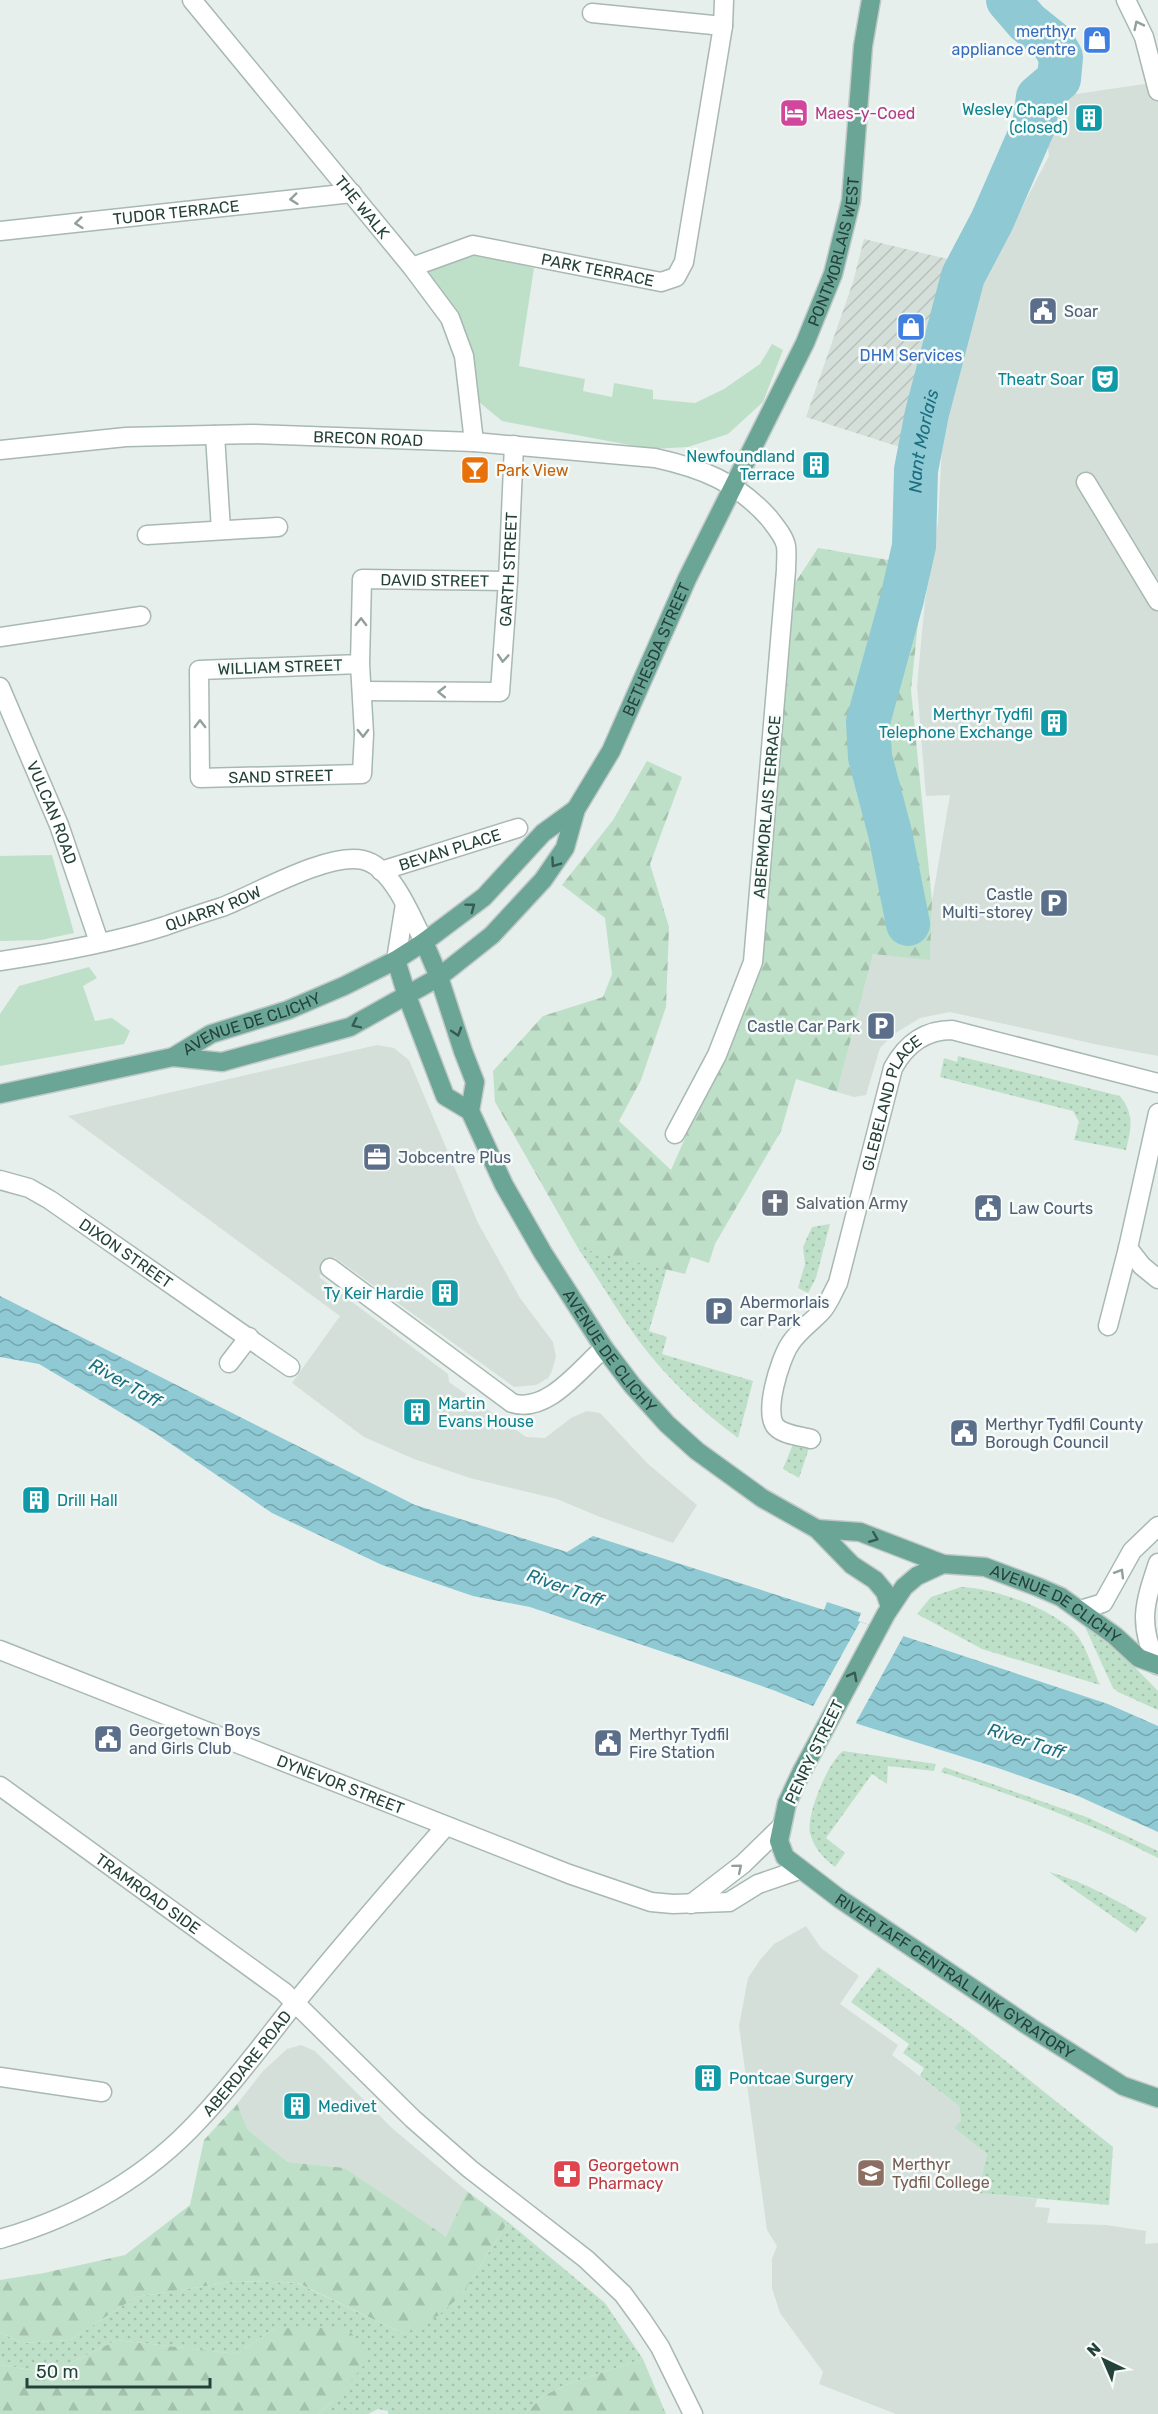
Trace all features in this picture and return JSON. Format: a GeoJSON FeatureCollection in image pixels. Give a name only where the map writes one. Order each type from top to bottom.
{"type":"FeatureCollection","features":[{"type":"Feature","properties":{"kind":"main road","name":"PONTMORLAIS WEST"},"geometry":{"type":"LineString","coordinates":[[733,485],[805,343],[833,274],[851,201],[863,46],[871,0]]}},
{"type":"Feature","properties":{"kind":"main road","name":"BETHESDA STREET"},"geometry":{"type":"LineString","coordinates":[[439,977],[492,935],[543,880],[565,848],[576,809],[611,751],[687,579],[733,485]]}},
{"type":"Feature","properties":{"kind":"main road","name":"BETHESDA STREET"},"geometry":{"type":"LineString","coordinates":[[424,942],[484,897],[543,833],[576,809]]}},
{"type":"Feature","properties":{"kind":"main road","name":"AVENUE DE CLICHY"},"geometry":{"type":"LineString","coordinates":[[173,1057],[211,1034],[288,1010],[344,986],[396,960],[424,942]]}},
{"type":"Feature","properties":{"kind":"main road"},"geometry":{"type":"LineString","coordinates":[[396,960],[407,996],[445,1095],[470,1111],[475,1082],[439,977],[424,942]]}},
{"type":"Feature","properties":{"kind":"main road","name":"AVENUE DE CLICHY"},"geometry":{"type":"LineString","coordinates":[[0,1094],[173,1057],[222,1062],[350,1027],[439,977]]}},
{"type":"Feature","properties":{"kind":"main road","name":"AVENUE DE CLICHY"},"geometry":{"type":"LineString","coordinates":[[470,1111],[504,1185],[543,1252],[604,1348],[632,1385],[667,1424],[697,1451],[753,1492],[817,1529],[852,1565],[875,1580],[885,1592],[890,1607]]}},
{"type":"Feature","properties":{"kind":"main road","name":"AVENUE DE CLICHY"},"geometry":{"type":"LineString","coordinates":[[817,1529],[860,1532],[943,1564],[985,1567],[1061,1597],[1115,1636],[1139,1658],[1158,1665]]}},
{"type":"Feature","properties":{"kind":"main road","name":"AVENUE DE CLICHY"},"geometry":{"type":"LineString","coordinates":[[890,1607],[904,1587],[917,1576],[943,1564]]}},
{"type":"Feature","properties":{"kind":"main road","name":"PENRY STREET"},"geometry":{"type":"LineString","coordinates":[[780,1828],[792,1793],[890,1607]]}},
{"type":"Feature","properties":{"kind":"main road","name":"RIVER TAFF CENTRAL LINK GYRATORY"},"geometry":{"type":"LineString","coordinates":[[780,1828],[779,1841],[785,1857],[799,1870],[1030,2027],[1123,2086],[1158,2098]]}},
{"type":"Feature","properties":{"kind":"street","name":"THE WALK"},"geometry":{"type":"LineString","coordinates":[[192,0],[352,193],[450,318],[464,356],[474,442]]}},
{"type":"Feature","properties":{"kind":"street","name":"PARK TERRACE"},"geometry":{"type":"LineString","coordinates":[[412,267],[473,245],[661,282],[676,277],[684,262],[723,26],[724,0]]}},
{"type":"Feature","properties":{"kind":"street"},"geometry":{"type":"LineString","coordinates":[[1126,0],[1144,37],[1158,91]]}},
{"type":"Feature","properties":{"kind":"street"},"geometry":{"type":"LineString","coordinates":[[592,13],[723,26]]}},
{"type":"Feature","properties":{"kind":"street","name":"TUDOR TERRACE"},"geometry":{"type":"LineString","coordinates":[[0,231],[352,193]]}},
{"type":"Feature","properties":{"kind":"street","name":"BRECON ROAD"},"geometry":{"type":"LineString","coordinates":[[0,450],[126,437],[252,434],[474,442],[655,458],[681,464],[733,485]]}},
{"type":"Feature","properties":{"kind":"street"},"geometry":{"type":"LineString","coordinates":[[215,435],[221,530]]}},
{"type":"Feature","properties":{"kind":"street","name":"GARTH STREET"},"geometry":{"type":"LineString","coordinates":[[362,691],[500,692],[514,445]]}},
{"type":"Feature","properties":{"kind":"street"},"geometry":{"type":"LineString","coordinates":[[1086,482],[1158,601]]}},
{"type":"Feature","properties":{"kind":"street","name":"ABERMORLAIS TERRACE"},"geometry":{"type":"LineString","coordinates":[[675,1134],[717,1055],[753,962],[785,581],[786,545],[771,520],[733,485]]}},
{"type":"Feature","properties":{"kind":"street"},"geometry":{"type":"LineString","coordinates":[[147,535],[278,526]]}},
{"type":"Feature","properties":{"kind":"street","name":"DAVID STREET"},"geometry":{"type":"LineString","coordinates":[[360,664],[362,579],[508,581]]}},
{"type":"Feature","properties":{"kind":"street"},"geometry":{"type":"LineString","coordinates":[[0,638],[141,616]]}},
{"type":"Feature","properties":{"kind":"street"},"geometry":{"type":"LineString","coordinates":[[360,664],[362,691]]}},
{"type":"Feature","properties":{"kind":"street","name":"WILLIAM STREET"},"geometry":{"type":"LineString","coordinates":[[200,778],[199,670],[360,664]]}},
{"type":"Feature","properties":{"kind":"street","name":"VULCAN ROAD"},"geometry":{"type":"LineString","coordinates":[[0,687],[59,825],[99,942]]}},
{"type":"Feature","properties":{"kind":"street","name":"SAND STREET"},"geometry":{"type":"LineString","coordinates":[[200,778],[362,774],[364,734],[362,691]]}},
{"type":"Feature","properties":{"kind":"street","name":"BEVAN PLACE"},"geometry":{"type":"LineString","coordinates":[[381,871],[518,828]]}},
{"type":"Feature","properties":{"kind":"street","name":"QUARRY ROW"},"geometry":{"type":"LineString","coordinates":[[0,961],[162,927],[222,906],[325,863],[344,859],[365,860],[393,882],[424,942]]}},
{"type":"Feature","properties":{"kind":"street"},"geometry":{"type":"LineString","coordinates":[[396,960],[405,904]]}},
{"type":"Feature","properties":{"kind":"street","name":"GLEBELAND PLACE"},"geometry":{"type":"LineString","coordinates":[[811,1439],[782,1431],[775,1426],[771,1418],[772,1398],[789,1344],[823,1309],[838,1283],[893,1068],[904,1051],[926,1034],[939,1030],[952,1030],[1158,1083]]}},
{"type":"Feature","properties":{"kind":"street"},"geometry":{"type":"LineString","coordinates":[[1108,1326],[1158,1113]]}},
{"type":"Feature","properties":{"kind":"street","name":"DIXON STREET"},"geometry":{"type":"LineString","coordinates":[[0,1180],[29,1188],[50,1200],[290,1367]]}},
{"type":"Feature","properties":{"kind":"street"},"geometry":{"type":"LineString","coordinates":[[1128,1248],[1142,1266],[1158,1279]]}},
{"type":"Feature","properties":{"kind":"street"},"geometry":{"type":"LineString","coordinates":[[330,1268],[512,1403],[522,1406],[535,1404],[556,1391],[604,1348]]}},
{"type":"Feature","properties":{"kind":"street"},"geometry":{"type":"LineString","coordinates":[[228,1363],[249,1337]]}},
{"type":"Feature","properties":{"kind":"street"},"geometry":{"type":"LineString","coordinates":[[1080,1610],[1103,1603],[1132,1551],[1158,1526]]}},
{"type":"Feature","properties":{"kind":"street"},"geometry":{"type":"LineString","coordinates":[[1158,1563],[1145,1600],[1144,1621],[1149,1647],[1158,1665]]}},
{"type":"Feature","properties":{"kind":"street","name":"DYNEVOR STREET"},"geometry":{"type":"LineString","coordinates":[[0,1650],[446,1826]]}},
{"type":"Feature","properties":{"kind":"street","name":"TRAMROAD SIDE"},"geometry":{"type":"LineString","coordinates":[[0,1786],[79,1846],[234,1954],[296,2003],[413,2120],[479,2176],[586,2259],[623,2294],[660,2347],[693,2414]]}},
{"type":"Feature","properties":{"kind":"street"},"geometry":{"type":"LineString","coordinates":[[446,1826],[569,1874],[651,1902],[691,1904],[729,1902],[758,1884],[799,1870]]}},
{"type":"Feature","properties":{"kind":"street","name":"ABERDARE ROAD"},"geometry":{"type":"LineString","coordinates":[[0,2239],[64,2215],[110,2194],[149,2166],[200,2120],[446,1826]]}},
{"type":"Feature","properties":{"kind":"street","name":"PENRY STREET"},"geometry":{"type":"LineString","coordinates":[[691,1904],[743,1864],[780,1828]]}},
{"type":"Feature","properties":{"kind":"street"},"geometry":{"type":"LineString","coordinates":[[0,2077],[102,2092]]}},
{"type":"Feature","properties":{"kind":"shaded area"},"geometry":{"type":"Polygon","coordinates":[[[1158,82],[1158,1056],[950,1012],[920,1018],[894,1034],[880,1048],[866,1095],[854,1097],[837,1092],[873,954],[930,959],[932,901],[950,795],[926,796],[917,686],[925,601],[938,522],[945,389],[956,371],[972,303],[1049,156],[1042,99],[1158,82]]]}},
{"type":"Feature","properties":{"kind":"shaded area"},"geometry":{"type":"Polygon","coordinates":[[[864,239],[956,261],[906,449],[806,417],[853,282],[864,239]]]}},
{"type":"Feature","properties":{"kind":"shaded area"},"geometry":{"type":"Polygon","coordinates":[[[377,1045],[394,1048],[409,1060],[478,1223],[520,1298],[553,1342],[556,1357],[551,1373],[548,1378],[536,1385],[514,1387],[334,1257],[319,1277],[448,1374],[449,1382],[526,1437],[545,1438],[571,1418],[587,1411],[600,1413],[648,1464],[697,1505],[673,1543],[557,1499],[470,1478],[414,1459],[364,1437],[292,1383],[340,1316],[68,1116],[377,1045]]]}},
{"type":"Feature","properties":{"kind":"shaded area","name":"Merthyr Tydfil College"},"geometry":{"type":"Polygon","coordinates":[[[806,1926],[821,1948],[859,1976],[840,2004],[898,2045],[892,2055],[959,2106],[961,2120],[954,2128],[987,2154],[978,2193],[1037,2199],[1035,2207],[1050,2208],[1047,2223],[1106,2225],[1146,2231],[1145,2244],[1158,2243],[1158,2414],[896,2414],[819,2384],[823,2372],[780,2313],[772,2288],[772,2259],[777,2246],[767,2230],[739,2026],[748,1978],[760,1960],[774,1944],[806,1926]]]}},
{"type":"Feature","properties":{"kind":"shaded area"},"geometry":{"type":"Polygon","coordinates":[[[301,2045],[315,2051],[393,2129],[467,2191],[446,2238],[345,2168],[288,2162],[248,2130],[237,2104],[263,2071],[287,2049],[301,2045]]]}},
{"type":"Feature","properties":{"kind":"green space"},"geometry":{"type":"Polygon","coordinates":[[[474,252],[534,268],[519,366],[585,379],[583,391],[612,397],[614,383],[653,390],[653,399],[695,403],[724,389],[760,364],[772,344],[783,350],[763,402],[728,434],[688,447],[651,449],[502,421],[479,402],[470,352],[425,272],[474,252]]]}},
{"type":"Feature","properties":{"kind":"green space"},"geometry":{"type":"Polygon","coordinates":[[[818,548],[924,566],[911,690],[932,901],[930,960],[873,954],[837,1092],[796,1079],[781,1131],[715,1244],[709,1263],[691,1257],[685,1274],[578,1248],[495,1102],[493,1071],[543,1016],[603,997],[612,974],[605,918],[562,885],[613,820],[647,761],[682,777],[650,864],[669,927],[666,1007],[641,1080],[619,1121],[671,1170],[756,977],[793,586],[818,548]]]}},
{"type":"Feature","properties":{"kind":"green space"},"geometry":{"type":"Polygon","coordinates":[[[52,855],[74,933],[41,940],[0,941],[0,856],[52,855]]]}},
{"type":"Feature","properties":{"kind":"green space"},"geometry":{"type":"Polygon","coordinates":[[[89,967],[97,978],[83,986],[95,1021],[112,1018],[130,1031],[124,1044],[0,1066],[0,1014],[19,986],[89,967]]]}},
{"type":"Feature","properties":{"kind":"green space"},"geometry":{"type":"Polygon","coordinates":[[[958,1056],[1120,1096],[1130,1116],[1126,1150],[1074,1140],[1079,1122],[1073,1111],[940,1077],[944,1058],[957,1062],[958,1056]]]}},
{"type":"Feature","properties":{"kind":"green space"},"geometry":{"type":"Polygon","coordinates":[[[830,1224],[816,1278],[808,1293],[798,1288],[805,1264],[803,1247],[812,1227],[830,1224]]]}},
{"type":"Feature","properties":{"kind":"green space"},"geometry":{"type":"Polygon","coordinates":[[[578,1248],[667,1268],[649,1331],[667,1337],[662,1354],[753,1381],[738,1438],[685,1393],[650,1355],[578,1248]]]}},
{"type":"Feature","properties":{"kind":"green space"},"geometry":{"type":"Polygon","coordinates":[[[793,1444],[809,1448],[799,1478],[783,1469],[793,1444]]]}},
{"type":"Feature","properties":{"kind":"green space"},"geometry":{"type":"Polygon","coordinates":[[[961,1587],[990,1591],[1025,1602],[1070,1628],[1079,1638],[1088,1655],[1100,1685],[982,1649],[917,1614],[931,1597],[961,1587]]]}},
{"type":"Feature","properties":{"kind":"green space"},"geometry":{"type":"Polygon","coordinates":[[[1085,1627],[1123,1655],[1158,1691],[1158,1710],[1113,1688],[1085,1627]]]}},
{"type":"Feature","properties":{"kind":"green space"},"geometry":{"type":"Polygon","coordinates":[[[843,1751],[936,1764],[934,1771],[888,1766],[887,1784],[872,1774],[826,1838],[845,1853],[835,1867],[817,1848],[810,1833],[810,1825],[819,1789],[831,1766],[843,1751]]]}},
{"type":"Feature","properties":{"kind":"green space"},"geometry":{"type":"Polygon","coordinates":[[[944,1767],[1089,1818],[1158,1851],[1158,1858],[1051,1811],[941,1772],[944,1767]]]}},
{"type":"Feature","properties":{"kind":"green space"},"geometry":{"type":"Polygon","coordinates":[[[1049,1872],[1087,1886],[1147,1918],[1136,1933],[1049,1872]]]}},
{"type":"Feature","properties":{"kind":"green space"},"geometry":{"type":"Polygon","coordinates":[[[878,1967],[967,2030],[1113,2147],[1109,2205],[978,2193],[987,2154],[954,2128],[961,2120],[959,2106],[920,2076],[924,2068],[903,2053],[909,2044],[851,2002],[878,1967]]]}},
{"type":"Feature","properties":{"kind":"green space"},"geometry":{"type":"Polygon","coordinates":[[[237,2104],[248,2130],[288,2162],[345,2168],[446,2237],[467,2191],[508,2222],[463,2293],[439,2315],[404,2334],[298,2283],[237,2281],[136,2297],[70,2340],[21,2343],[0,2332],[0,2280],[125,2255],[190,2205],[204,2140],[237,2104]]]}},
{"type":"Feature","properties":{"kind":"green space"},"geometry":{"type":"Polygon","coordinates":[[[508,2222],[605,2303],[643,2359],[570,2383],[543,2396],[525,2414],[388,2414],[388,2411],[378,2409],[368,2414],[318,2414],[335,2399],[275,2328],[237,2354],[117,2340],[50,2373],[0,2365],[0,2332],[21,2343],[70,2340],[136,2297],[237,2281],[297,2283],[404,2334],[463,2293],[508,2222]]]}},
{"type":"Feature","properties":{"kind":"green space"},"geometry":{"type":"Polygon","coordinates":[[[275,2328],[347,2328],[371,2357],[335,2399],[318,2414],[0,2414],[0,2365],[50,2373],[117,2340],[237,2354],[275,2328]]]}},
{"type":"Feature","properties":{"kind":"green space"},"geometry":{"type":"Polygon","coordinates":[[[643,2359],[666,2414],[525,2414],[543,2396],[570,2383],[643,2359]]]}},
{"type":"Feature","properties":{"kind":"water","name":"River Taff"},"geometry":{"type":"Polygon","coordinates":[[[0,1296],[415,1505],[567,1552],[593,1536],[824,1610],[827,1602],[861,1613],[858,1621],[1108,1704],[1158,1726],[1158,1832],[1078,1796],[858,1724],[773,1690],[678,1657],[530,1607],[473,1596],[382,1565],[272,1513],[155,1433],[39,1364],[0,1357],[0,1296]]]}},
{"type":"Feature","properties":{"kind":"pier"},"geometry":{"type":"Polygon","coordinates":[[[860,1622],[904,1635],[854,1726],[811,1710],[860,1622]]]}},
{"type":"Feature","properties":{"kind":"waterway","name":"Nant Morlais"},"geometry":{"type":"LineString","coordinates":[[908,924],[890,833],[870,757],[868,722],[914,546],[916,470],[927,413],[963,276],[992,221],[1034,125],[1038,97],[1059,79],[1061,57],[1053,43],[1027,22],[1008,0]]}},
{"type":"Feature","properties":{"kind":"place","name":"merthyr appliance centre"},"geometry":{"type":"Point","coordinates":[1097,40]}},
{"type":"Feature","properties":{"kind":"place","name":"Maes-y-Coed"},"geometry":{"type":"Point","coordinates":[794,113]}},
{"type":"Feature","properties":{"kind":"place","name":"Wesley Chapel (closed)"},"geometry":{"type":"Point","coordinates":[1089,118]}},
{"type":"Feature","properties":{"kind":"place","name":"Soar"},"geometry":{"type":"Point","coordinates":[1043,311]}},
{"type":"Feature","properties":{"kind":"place","name":"DHM Services"},"geometry":{"type":"Point","coordinates":[911,327]}},
{"type":"Feature","properties":{"kind":"place","name":"Theatr Soar"},"geometry":{"type":"Point","coordinates":[1105,379]}},
{"type":"Feature","properties":{"kind":"place","name":"Newfoundland Terrace"},"geometry":{"type":"Point","coordinates":[816,465]}},
{"type":"Feature","properties":{"kind":"place","name":"Park View"},"geometry":{"type":"Point","coordinates":[475,470]}},
{"type":"Feature","properties":{"kind":"place","name":"Merthyr Tydfil Telephone Exchange"},"geometry":{"type":"Point","coordinates":[1054,723]}},
{"type":"Feature","properties":{"kind":"place","name":"Castle Multi-storey"},"geometry":{"type":"Point","coordinates":[1054,903]}},
{"type":"Feature","properties":{"kind":"place","name":"Castle Car Park"},"geometry":{"type":"Point","coordinates":[881,1026]}},
{"type":"Feature","properties":{"kind":"place","name":"Jobcentre Plus"},"geometry":{"type":"Point","coordinates":[377,1157]}},
{"type":"Feature","properties":{"kind":"place","name":"Salvation Army"},"geometry":{"type":"Point","coordinates":[775,1203]}},
{"type":"Feature","properties":{"kind":"place","name":"Law Courts"},"geometry":{"type":"Point","coordinates":[988,1208]}},
{"type":"Feature","properties":{"kind":"place","name":"Ty Keir Hardie"},"geometry":{"type":"Point","coordinates":[445,1293]}},
{"type":"Feature","properties":{"kind":"place","name":"Abermorlais car Park"},"geometry":{"type":"Point","coordinates":[719,1311]}},
{"type":"Feature","properties":{"kind":"place","name":"Martin Evans House"},"geometry":{"type":"Point","coordinates":[417,1412]}},
{"type":"Feature","properties":{"kind":"place","name":"Merthyr Tydfil County Borough Council"},"geometry":{"type":"Point","coordinates":[964,1433]}},
{"type":"Feature","properties":{"kind":"place","name":"Drill Hall"},"geometry":{"type":"Point","coordinates":[36,1500]}},
{"type":"Feature","properties":{"kind":"place","name":"Georgetown Boys and Girls Club"},"geometry":{"type":"Point","coordinates":[108,1739]}},
{"type":"Feature","properties":{"kind":"place","name":"Merthyr Tydfil Fire Station"},"geometry":{"type":"Point","coordinates":[608,1743]}},
{"type":"Feature","properties":{"kind":"place","name":"Pontcae Surgery"},"geometry":{"type":"Point","coordinates":[708,2078]}},
{"type":"Feature","properties":{"kind":"place","name":"Medivet"},"geometry":{"type":"Point","coordinates":[297,2106]}},
{"type":"Feature","properties":{"kind":"place","name":"Merthyr Tydfil College"},"geometry":{"type":"Point","coordinates":[871,2173]}},
{"type":"Feature","properties":{"kind":"place","name":"Georgetown Pharmacy"},"geometry":{"type":"Point","coordinates":[567,2174]}}]}
